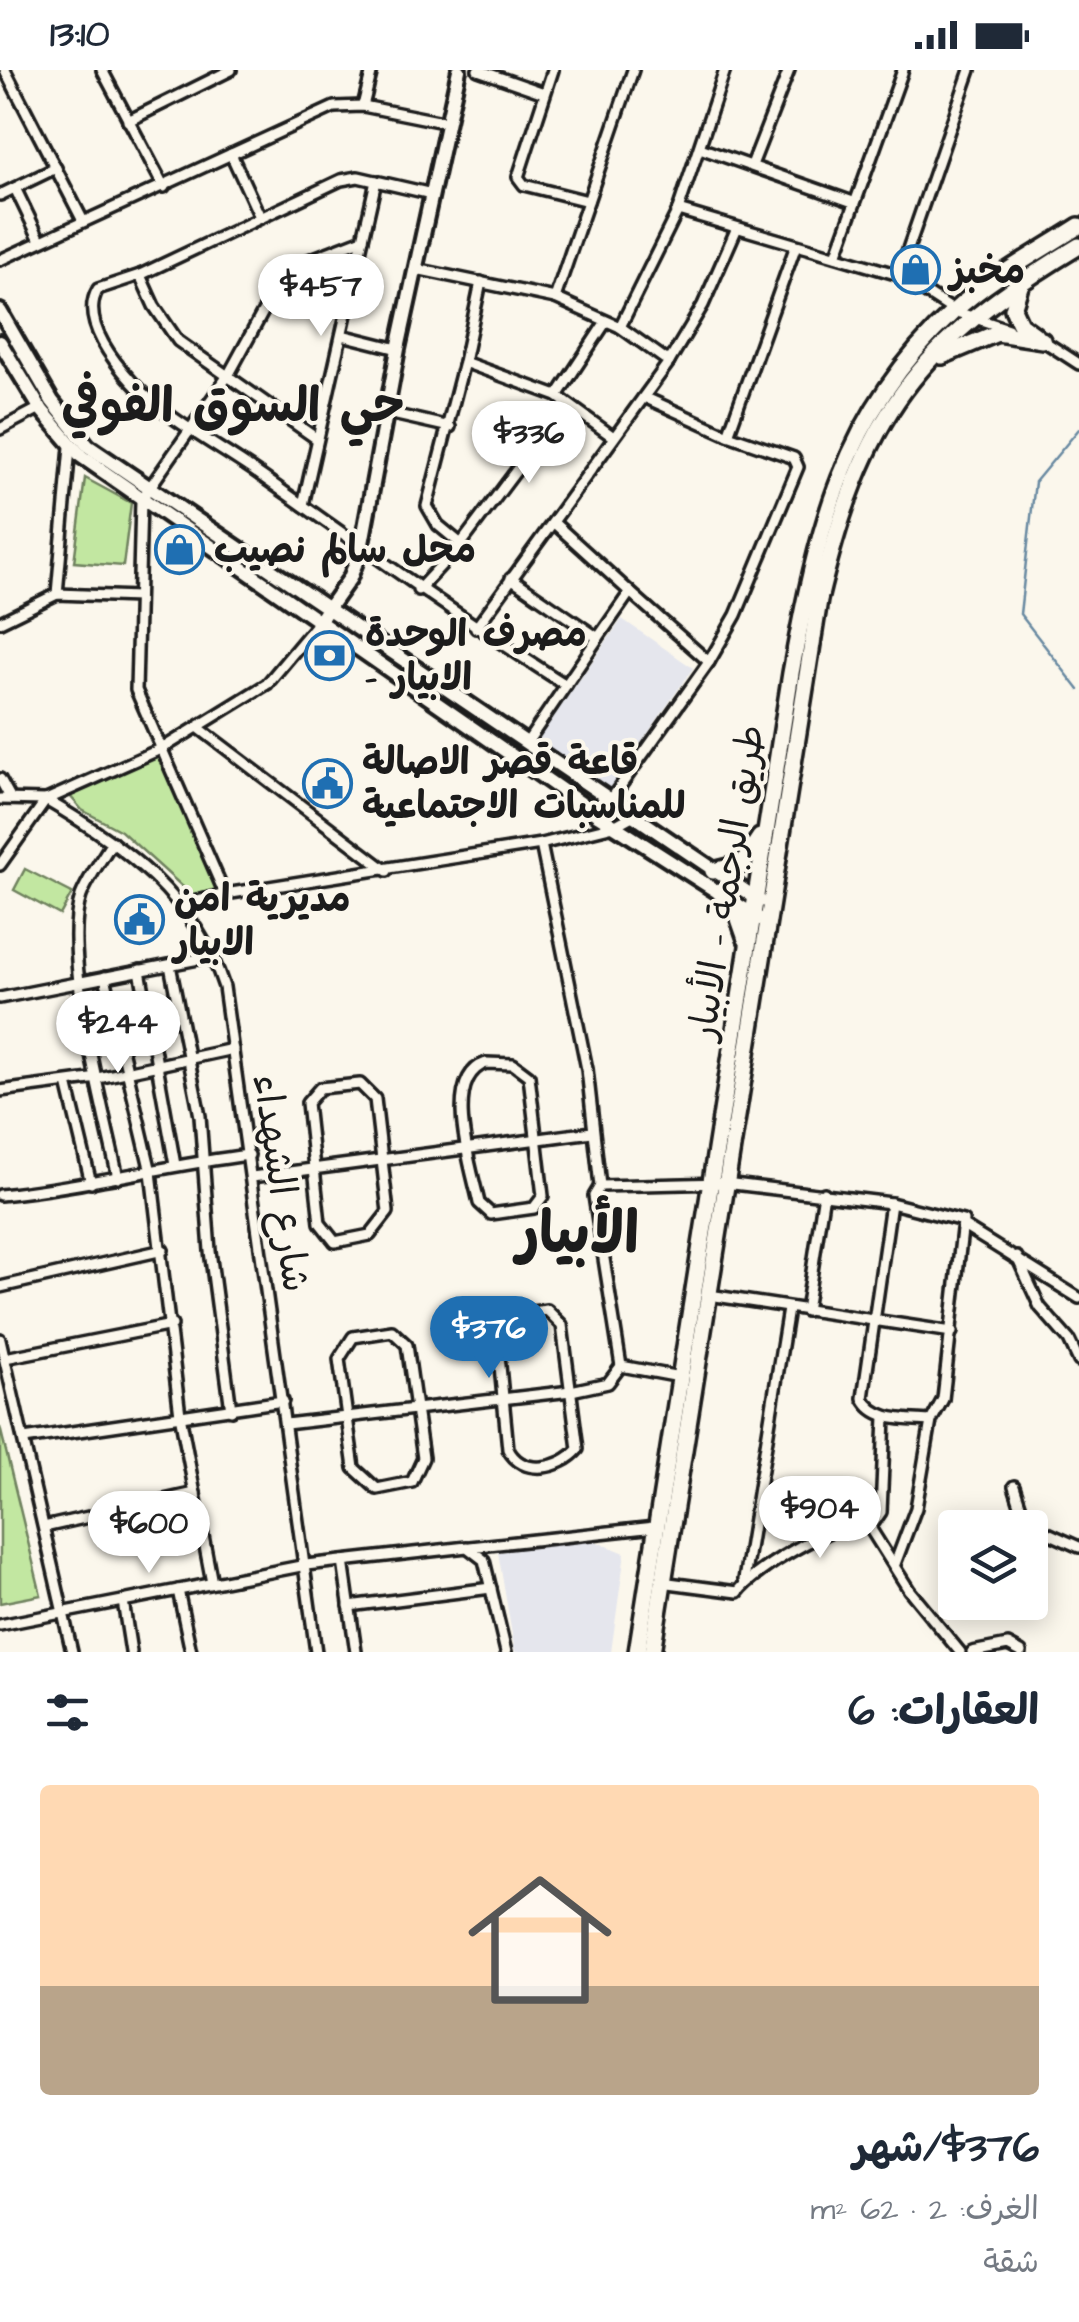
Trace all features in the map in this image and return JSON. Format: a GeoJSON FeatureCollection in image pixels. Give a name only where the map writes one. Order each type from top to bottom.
{"type":"FeatureCollection","features":[{"type":"Feature","properties":{"kind":"highway","name":"طريق الرجمة - الأبيار"},"geometry":{"type":"LineString","coordinates":[[637,1652],[655,1581],[709,1295],[718,1183],[747,954],[762,911],[768,820],[810,568],[832,492],[850,448],[886,387],[954,311],[1079,226]]}},
{"type":"Feature","properties":{"kind":"highway","name":"طريق الرجمة - الأبيار"},"geometry":{"type":"LineString","coordinates":[[652,1652],[655,1527],[718,1183],[762,911],[819,600],[835,534],[856,470],[873,437],[924,365],[971,318],[1022,280],[1079,246]]}},
{"type":"Feature","properties":{"kind":"highway"},"geometry":{"type":"LineString","coordinates":[[1022,280],[1014,302],[1016,317],[1042,340]]}},
{"type":"Feature","properties":{"kind":"highway"},"geometry":{"type":"LineString","coordinates":[[924,365],[997,332],[1042,340]]}},
{"type":"Feature","properties":{"kind":"highway"},"geometry":{"type":"LineString","coordinates":[[713,871],[735,868],[749,858],[768,820]]}},
{"type":"Feature","properties":{"kind":"highway"},"geometry":{"type":"LineString","coordinates":[[719,891],[743,926],[747,954]]}},
{"type":"Feature","properties":{"kind":"street"},"geometry":{"type":"LineString","coordinates":[[5,70],[82,220]]}},
{"type":"Feature","properties":{"kind":"street"},"geometry":{"type":"LineString","coordinates":[[102,70],[164,187]]}},
{"type":"Feature","properties":{"kind":"street"},"geometry":{"type":"LineString","coordinates":[[194,70],[202,84]]}},
{"type":"Feature","properties":{"kind":"street"},"geometry":{"type":"LineString","coordinates":[[128,121],[231,70]]}},
{"type":"Feature","properties":{"kind":"street"},"geometry":{"type":"LineString","coordinates":[[363,106],[372,70]]}},
{"type":"Feature","properties":{"kind":"street"},"geometry":{"type":"LineString","coordinates":[[0,779],[5,799],[46,800],[199,728],[267,684],[350,578],[361,549],[398,348],[459,70]]}},
{"type":"Feature","properties":{"kind":"street"},"geometry":{"type":"LineString","coordinates":[[478,70],[544,93]]}},
{"type":"Feature","properties":{"kind":"street"},"geometry":{"type":"LineString","coordinates":[[553,70],[520,182],[588,202]]}},
{"type":"Feature","properties":{"kind":"street"},"geometry":{"type":"LineString","coordinates":[[555,298],[634,70]]}},
{"type":"Feature","properties":{"kind":"street"},"geometry":{"type":"LineString","coordinates":[[620,327],[678,210],[725,70]]}},
{"type":"Feature","properties":{"kind":"street"},"geometry":{"type":"LineString","coordinates":[[752,165],[790,70]]}},
{"type":"Feature","properties":{"kind":"street"},"geometry":{"type":"LineString","coordinates":[[836,256],[903,70]]}},
{"type":"Feature","properties":{"kind":"street"},"geometry":{"type":"LineString","coordinates":[[899,275],[970,70]]}},
{"type":"Feature","properties":{"kind":"street"},"geometry":{"type":"LineString","coordinates":[[0,260],[82,220],[164,187],[310,114],[334,107],[363,106],[448,123]]}},
{"type":"Feature","properties":{"kind":"street"},"geometry":{"type":"LineString","coordinates":[[700,148],[854,202]]}},
{"type":"Feature","properties":{"kind":"street"},"geometry":{"type":"LineString","coordinates":[[230,154],[260,217]]}},
{"type":"Feature","properties":{"kind":"street"},"geometry":{"type":"LineString","coordinates":[[0,196],[56,168]]}},
{"type":"Feature","properties":{"kind":"street"},"geometry":{"type":"LineString","coordinates":[[432,194],[348,177],[140,275],[98,289],[91,307],[94,322],[115,361],[134,385],[418,590],[566,686]]}},
{"type":"Feature","properties":{"kind":"street"},"geometry":{"type":"LineString","coordinates":[[303,505],[376,181]]}},
{"type":"Feature","properties":{"kind":"street"},"geometry":{"type":"LineString","coordinates":[[15,188],[40,240]]}},
{"type":"Feature","properties":{"kind":"street"},"geometry":{"type":"LineString","coordinates":[[678,210],[795,248],[899,275],[954,311],[1042,340],[1079,364]]}},
{"type":"Feature","properties":{"kind":"street"},"geometry":{"type":"LineString","coordinates":[[476,628],[612,436],[670,362],[704,304],[736,230]]}},
{"type":"Feature","properties":{"kind":"street"},"geometry":{"type":"LineString","coordinates":[[226,894],[136,690],[144,494],[229,374],[281,279],[301,262],[363,239]]}},
{"type":"Feature","properties":{"kind":"street"},"geometry":{"type":"LineString","coordinates":[[728,435],[795,248]]}},
{"type":"Feature","properties":{"kind":"street"},"geometry":{"type":"LineString","coordinates":[[416,269],[555,298],[620,327],[670,362]]}},
{"type":"Feature","properties":{"kind":"street"},"geometry":{"type":"LineString","coordinates":[[140,275],[154,306],[178,341],[317,439]]}},
{"type":"Feature","properties":{"kind":"street"},"geometry":{"type":"LineString","coordinates":[[461,544],[438,525],[428,506],[450,427],[481,282]]}},
{"type":"Feature","properties":{"kind":"street"},"geometry":{"type":"LineString","coordinates":[[0,311],[70,447],[323,616],[599,816],[719,891],[762,911]]}},
{"type":"Feature","properties":{"kind":"street"},"geometry":{"type":"LineString","coordinates":[[418,590],[461,544],[561,400],[606,323]]}},
{"type":"Feature","properties":{"kind":"street"},"geometry":{"type":"LineString","coordinates":[[342,336],[398,348]]}},
{"type":"Feature","properties":{"kind":"street"},"geometry":{"type":"LineString","coordinates":[[0,342],[46,405],[144,494]]}},
{"type":"Feature","properties":{"kind":"street"},"geometry":{"type":"LineString","coordinates":[[464,362],[561,400],[612,436]]}},
{"type":"Feature","properties":{"kind":"street"},"geometry":{"type":"LineString","coordinates":[[599,816],[709,662],[736,615],[798,467],[794,458],[728,435],[644,396]]}},
{"type":"Feature","properties":{"kind":"street"},"geometry":{"type":"LineString","coordinates":[[0,429],[46,405]]}},
{"type":"Feature","properties":{"kind":"street"},"geometry":{"type":"LineString","coordinates":[[388,413],[450,427]]}},
{"type":"Feature","properties":{"kind":"street"},"geometry":{"type":"LineString","coordinates":[[57,594],[70,447]]}},
{"type":"Feature","properties":{"kind":"street"},"geometry":{"type":"LineString","coordinates":[[554,523],[709,662]]}},
{"type":"Feature","properties":{"kind":"street"},"geometry":{"type":"LineString","coordinates":[[511,578],[598,638]]}},
{"type":"Feature","properties":{"kind":"street"},"geometry":{"type":"LineString","coordinates":[[526,744],[630,592]]}},
{"type":"Feature","properties":{"kind":"street"},"geometry":{"type":"LineString","coordinates":[[0,622],[57,594],[138,597]]}},
{"type":"Feature","properties":{"kind":"street"},"geometry":{"type":"LineString","coordinates":[[323,616],[526,744],[713,871],[762,911]]}},
{"type":"Feature","properties":{"kind":"street"},"geometry":{"type":"LineString","coordinates":[[199,728],[387,871]]}},
{"type":"Feature","properties":{"kind":"street"},"geometry":{"type":"LineString","coordinates":[[0,865],[46,800]]}},
{"type":"Feature","properties":{"kind":"street","name":"شارع الشهداء"},"geometry":{"type":"LineString","coordinates":[[46,800],[112,842],[163,883],[214,956],[224,987],[316,1652]]}},
{"type":"Feature","properties":{"kind":"street"},"geometry":{"type":"LineString","coordinates":[[180,905],[226,894],[541,844],[614,826],[632,816]]}},
{"type":"Feature","properties":{"kind":"street"},"geometry":{"type":"LineString","coordinates":[[112,842],[81,897],[76,933],[81,982],[118,1178]]}},
{"type":"Feature","properties":{"kind":"street"},"geometry":{"type":"LineString","coordinates":[[286,1424],[570,1391],[608,1384],[621,1366],[594,1196],[600,1186],[587,1069],[541,844]]}},
{"type":"Feature","properties":{"kind":"street"},"geometry":{"type":"LineString","coordinates":[[0,998],[214,956]]}},
{"type":"Feature","properties":{"kind":"street"},"geometry":{"type":"LineString","coordinates":[[170,964],[205,1160],[210,1251],[230,1410]]}},
{"type":"Feature","properties":{"kind":"street"},"geometry":{"type":"LineString","coordinates":[[140,970],[175,1164]]}},
{"type":"Feature","properties":{"kind":"street"},"geometry":{"type":"LineString","coordinates":[[106,977],[150,1172],[163,1250],[180,1415],[212,1583]]}},
{"type":"Feature","properties":{"kind":"street"},"geometry":{"type":"LineString","coordinates":[[0,1091],[98,1078],[232,1049]]}},
{"type":"Feature","properties":{"kind":"street"},"geometry":{"type":"LineString","coordinates":[[486,1062],[512,1064],[529,1076],[535,1139],[543,1196],[534,1208],[491,1214],[479,1204],[468,1148],[461,1092],[472,1072],[486,1062]]}},
{"type":"Feature","properties":{"kind":"street"},"geometry":{"type":"LineString","coordinates":[[67,1083],[91,1183]]}},
{"type":"Feature","properties":{"kind":"street"},"geometry":{"type":"LineString","coordinates":[[360,1084],[369,1090],[375,1099],[382,1160],[386,1221],[370,1235],[335,1242],[322,1231],[312,1169],[307,1103],[320,1088],[360,1084]]}},
{"type":"Feature","properties":{"kind":"street"},"geometry":{"type":"LineString","coordinates":[[252,1177],[592,1132]]}},
{"type":"Feature","properties":{"kind":"street"},"geometry":{"type":"LineString","coordinates":[[0,1195],[249,1155]]}},
{"type":"Feature","properties":{"kind":"street"},"geometry":{"type":"LineString","coordinates":[[600,1186],[718,1183],[824,1193],[957,1217],[965,1227],[1079,1298]]}},
{"type":"Feature","properties":{"kind":"street"},"geometry":{"type":"LineString","coordinates":[[806,1311],[824,1193]]}},
{"type":"Feature","properties":{"kind":"street"},"geometry":{"type":"LineString","coordinates":[[891,1204],[862,1398],[871,1410],[886,1416],[931,1421]]}},
{"type":"Feature","properties":{"kind":"street"},"geometry":{"type":"LineString","coordinates":[[895,1564],[916,1508],[931,1421],[944,1398],[965,1227]]}},
{"type":"Feature","properties":{"kind":"street"},"geometry":{"type":"LineString","coordinates":[[0,1287],[163,1250]]}},
{"type":"Feature","properties":{"kind":"street"},"geometry":{"type":"LineString","coordinates":[[1017,1257],[1040,1307],[1069,1340],[1079,1361]]}},
{"type":"Feature","properties":{"kind":"street"},"geometry":{"type":"LineString","coordinates":[[709,1295],[952,1332]]}},
{"type":"Feature","properties":{"kind":"street"},"geometry":{"type":"LineString","coordinates":[[744,1580],[788,1308]]}},
{"type":"Feature","properties":{"kind":"street"},"geometry":{"type":"LineString","coordinates":[[547,1310],[556,1315],[562,1325],[570,1391],[578,1449],[562,1464],[530,1467],[517,1462],[508,1448],[497,1334],[510,1314],[547,1310]]}},
{"type":"Feature","properties":{"kind":"street"},"geometry":{"type":"LineString","coordinates":[[4,1358],[172,1325]]}},
{"type":"Feature","properties":{"kind":"street"},"geometry":{"type":"LineString","coordinates":[[392,1332],[407,1345],[417,1409],[423,1458],[418,1476],[404,1486],[377,1488],[361,1478],[354,1468],[339,1359],[354,1337],[392,1332]]}},
{"type":"Feature","properties":{"kind":"street"},"geometry":{"type":"LineString","coordinates":[[0,1339],[72,1652]]}},
{"type":"Feature","properties":{"kind":"street"},"geometry":{"type":"LineString","coordinates":[[621,1366],[680,1378]]}},
{"type":"Feature","properties":{"kind":"street"},"geometry":{"type":"LineString","coordinates":[[24,1440],[283,1401]]}},
{"type":"Feature","properties":{"kind":"street"},"geometry":{"type":"LineString","coordinates":[[870,1528],[881,1512],[886,1416]]}},
{"type":"Feature","properties":{"kind":"street"},"geometry":{"type":"LineString","coordinates":[[1014,1486],[1026,1523],[1079,1547]]}},
{"type":"Feature","properties":{"kind":"street"},"geometry":{"type":"LineString","coordinates":[[44,1527],[195,1492]]}},
{"type":"Feature","properties":{"kind":"street"},"geometry":{"type":"LineString","coordinates":[[655,1581],[735,1592],[744,1580],[851,1523],[870,1528],[909,1590],[960,1652]]}},
{"type":"Feature","properties":{"kind":"street"},"geometry":{"type":"LineString","coordinates":[[0,1625],[306,1565],[655,1527]]}},
{"type":"Feature","properties":{"kind":"street"},"geometry":{"type":"LineString","coordinates":[[468,1547],[484,1560],[506,1652]]}},
{"type":"Feature","properties":{"kind":"street"},"geometry":{"type":"LineString","coordinates":[[343,1561],[356,1652]]}},
{"type":"Feature","properties":{"kind":"street"},"geometry":{"type":"LineString","coordinates":[[349,1606],[491,1588]]}},
{"type":"Feature","properties":{"kind":"street"},"geometry":{"type":"LineString","coordinates":[[178,1590],[191,1652]]}},
{"type":"Feature","properties":{"kind":"street"},"geometry":{"type":"LineString","coordinates":[[123,1600],[131,1652]]}},
{"type":"Feature","properties":{"kind":"street"},"geometry":{"type":"LineString","coordinates":[[972,1652],[1008,1645],[1022,1652]]}},
{"type":"Feature","properties":{"kind":"shaded area"},"geometry":{"type":"Polygon","coordinates":[[[622,619],[693,668],[610,788],[538,739],[622,619]]]}},
{"type":"Feature","properties":{"kind":"shaded area"},"geometry":{"type":"Polygon","coordinates":[[[590,1539],[625,1553],[611,1652],[515,1652],[498,1552],[590,1539]]]}},
{"type":"Feature","properties":{"kind":"green space"},"geometry":{"type":"Polygon","coordinates":[[[85,478],[131,503],[123,566],[74,562],[85,478]]]}},
{"type":"Feature","properties":{"kind":"green space"},"geometry":{"type":"Polygon","coordinates":[[[158,755],[216,884],[215,891],[194,897],[121,831],[82,810],[70,796],[158,755]]]}},
{"type":"Feature","properties":{"kind":"green space"},"geometry":{"type":"Polygon","coordinates":[[[25,869],[72,893],[60,915],[14,890],[25,869]]]}},
{"type":"Feature","properties":{"kind":"green space"},"geometry":{"type":"Polygon","coordinates":[[[0,1427],[41,1595],[0,1603],[0,1427]]]}},
{"type":"Feature","properties":{"kind":"waterway"},"geometry":{"type":"LineString","coordinates":[[1079,429],[1035,482],[1020,614],[1079,690]]}},
{"type":"Feature","properties":{"kind":"place","name":"مخبز"},"geometry":{"type":"Point","coordinates":[915,270]}},
{"type":"Feature","properties":{"kind":"place","name":"محل سالم نصيب"},"geometry":{"type":"Point","coordinates":[179,549]}},
{"type":"Feature","properties":{"kind":"place","name":"مصرف الوحدة - الابيار"},"geometry":{"type":"Point","coordinates":[330,655]}},
{"type":"Feature","properties":{"kind":"place","name":"قاعة قصر الاصالة للمناسبات الاجتماعية"},"geometry":{"type":"Point","coordinates":[327,783]}},
{"type":"Feature","properties":{"kind":"place","name":"مديرية امن الابيار"},"geometry":{"type":"Point","coordinates":[139,920]}},
{"type":"Feature","properties":{"kind":"district","name":"حي السوق الفوفي"},"geometry":{"type":"Point","coordinates":[233,404]}},
{"type":"Feature","properties":{"kind":"district","name":"الأبيار"},"geometry":{"type":"Point","coordinates":[578,1232]}}]}
